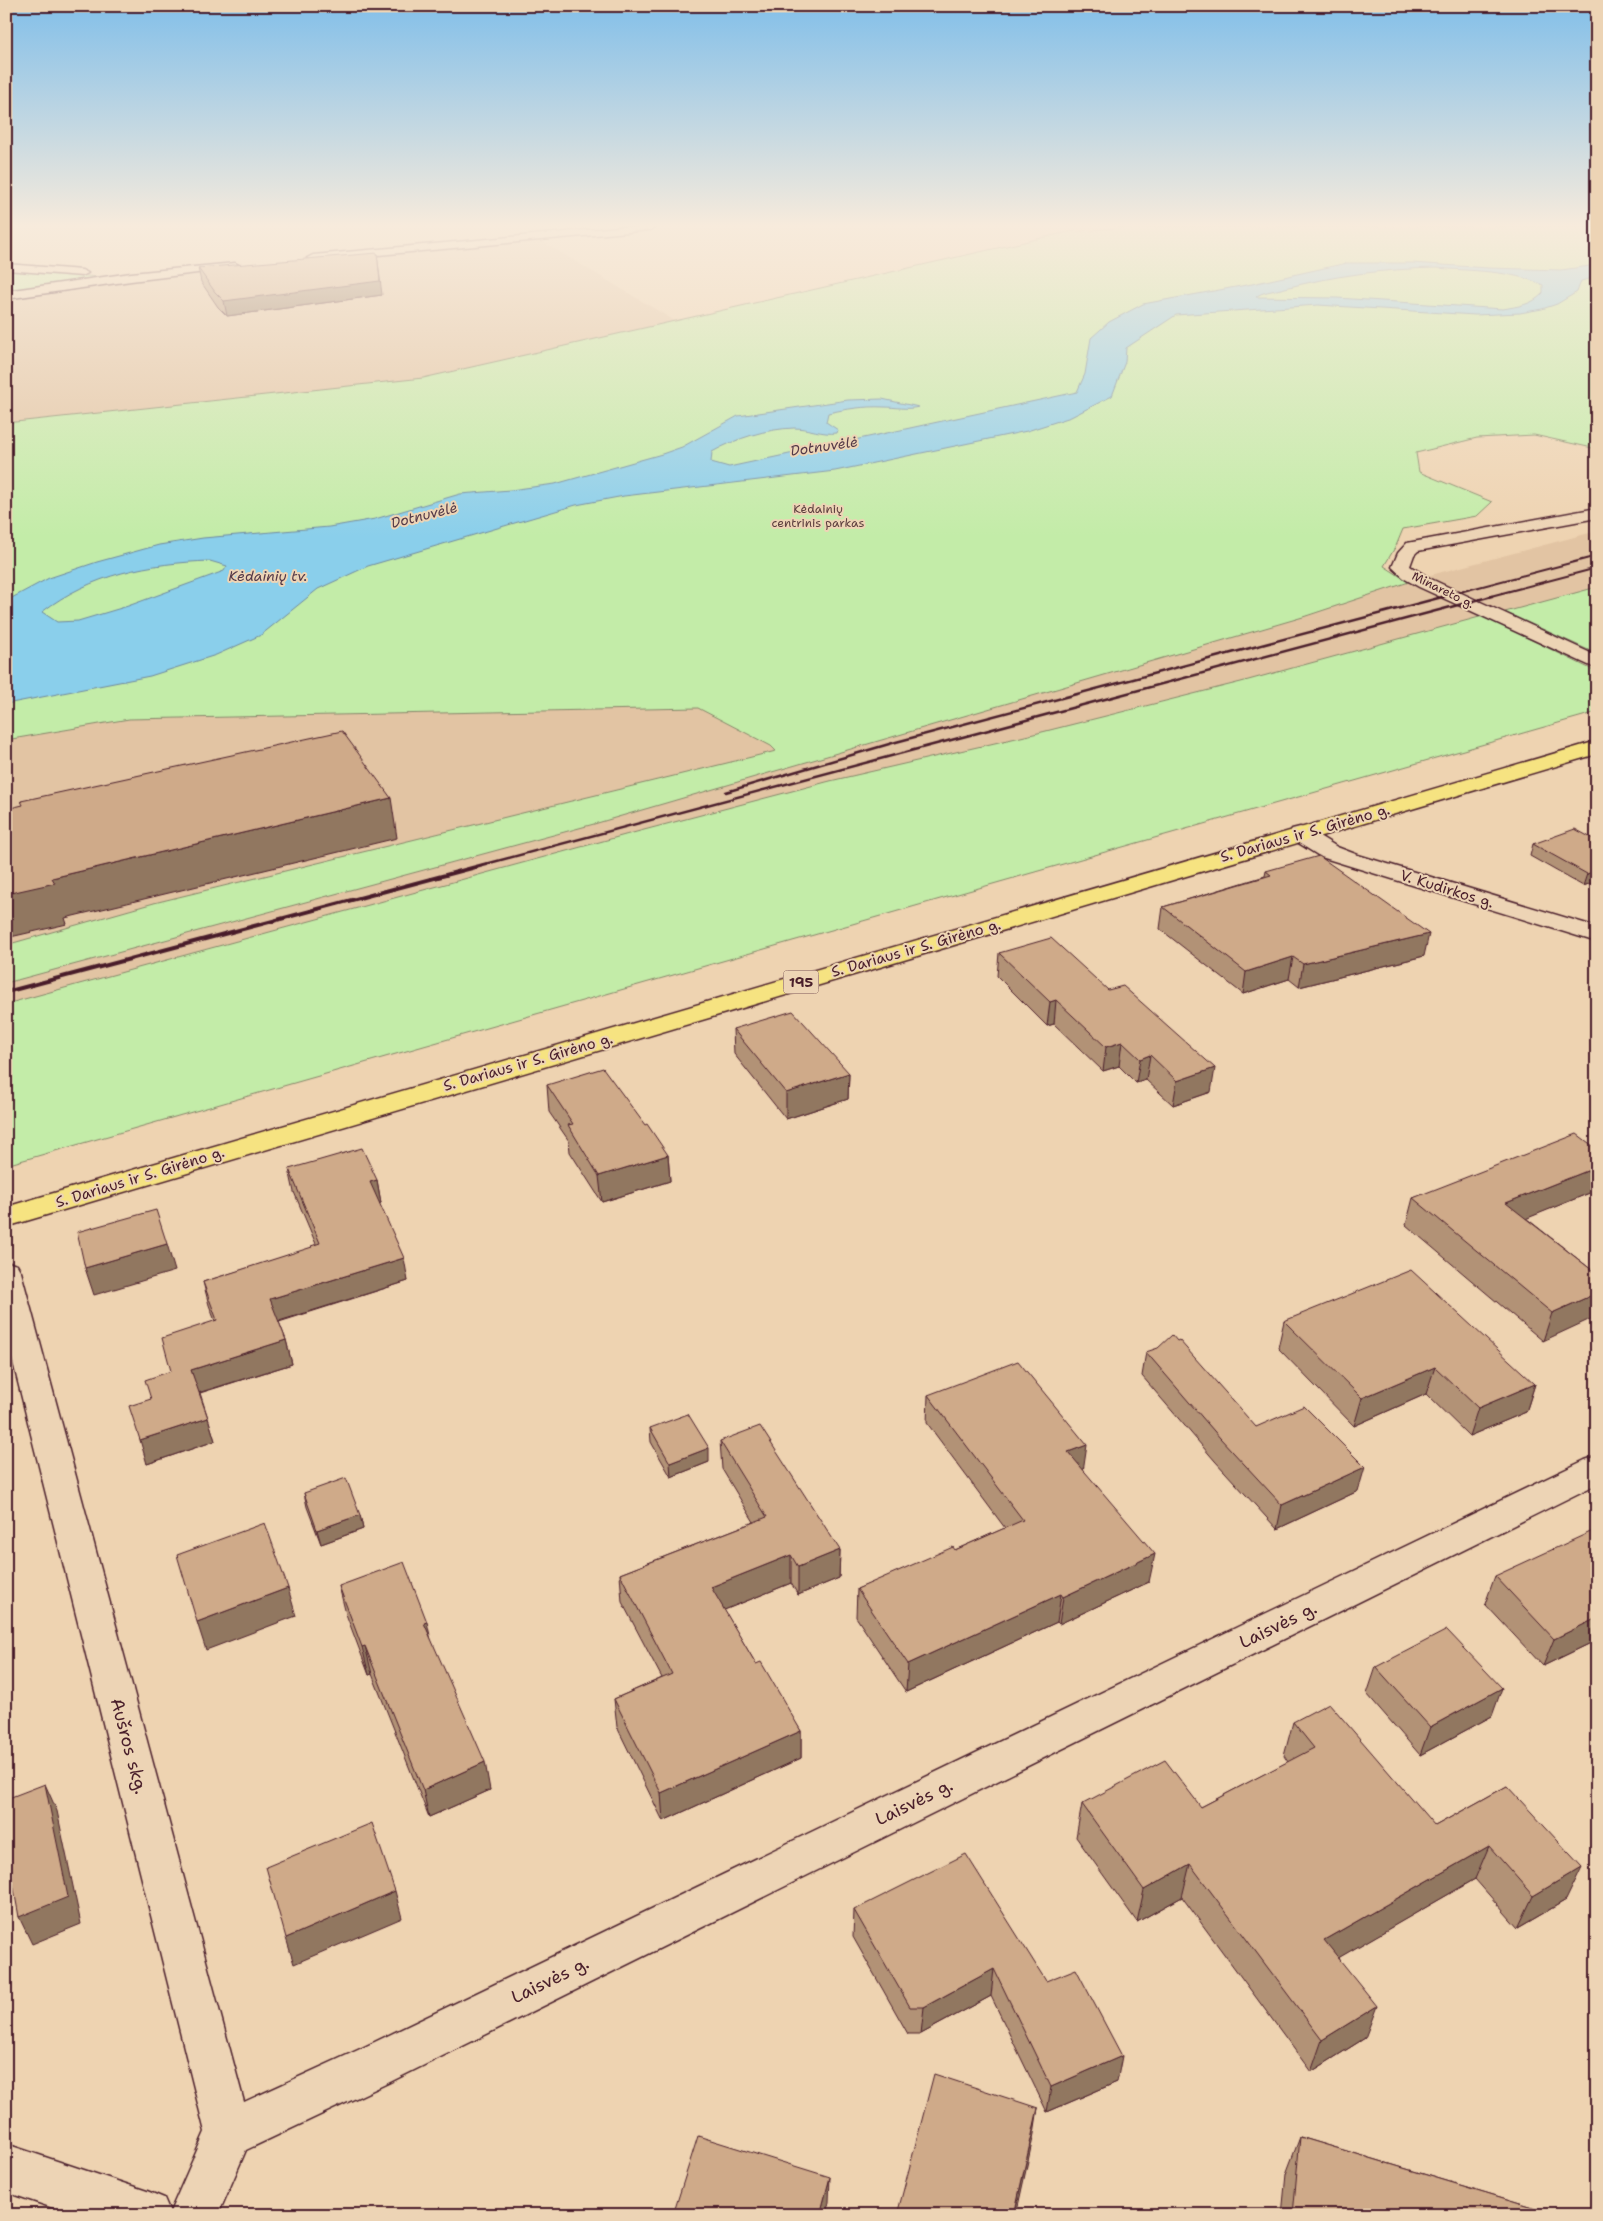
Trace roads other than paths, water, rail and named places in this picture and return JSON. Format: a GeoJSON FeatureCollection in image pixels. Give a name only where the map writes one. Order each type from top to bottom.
{"type":"FeatureCollection","features":[{"type":"Feature","properties":{"kind":"main road","name":"S. Dariaus ir S. Girėno g."},"geometry":{"type":"LineString","coordinates":[[6,1217],[1597,747]]}},
{"type":"Feature","properties":{"kind":"street","name":"Minareto g."},"geometry":{"type":"LineString","coordinates":[[1597,513],[1497,533],[1413,546],[1406,553],[1401,567],[1425,583],[1597,663]]}},
{"type":"Feature","properties":{"kind":"street","name":"V. Kudirkos g."},"geometry":{"type":"LineString","coordinates":[[1300,834],[1329,852],[1350,860],[1597,935]]}},
{"type":"Feature","properties":{"kind":"street","name":"Aušros skg."},"geometry":{"type":"LineString","coordinates":[[6,1272],[229,2133]]}},
{"type":"Feature","properties":{"kind":"street","name":"Laisvės g."},"geometry":{"type":"LineString","coordinates":[[229,2133],[392,2057],[1597,1469]]}},
{"type":"Feature","properties":{"kind":"street"},"geometry":{"type":"LineString","coordinates":[[193,2215],[229,2133]]}},
{"type":"Feature","properties":{"kind":"street"},"geometry":{"type":"LineString","coordinates":[[6,2168],[148,2215]]}},
{"type":"Feature","properties":{"kind":"water","name":"Kėdainių tv."},"geometry":{"type":"Polygon","coordinates":[[[1099,331],[1152,331],[1126,348],[1125,362],[1112,396],[1071,417],[1027,431],[835,471],[624,496],[576,505],[368,566],[318,589],[261,635],[216,655],[150,676],[6,704],[6,601],[49,578],[97,562],[159,545],[203,538],[329,527],[375,519],[460,494],[555,484],[682,447],[738,416],[848,400],[882,399],[919,407],[863,407],[828,413],[826,422],[838,430],[837,433],[794,428],[762,432],[731,442],[712,452],[711,462],[729,467],[1077,392],[1085,374],[1091,338],[1099,331]],[[210,561],[188,562],[165,564],[122,573],[80,588],[42,612],[57,622],[78,621],[128,606],[224,571],[227,566],[210,561]]]}},
{"type":"Feature","properties":{"kind":"railway"},"geometry":{"type":"LineString","coordinates":[[1441,597],[1597,556]]}},
{"type":"Feature","properties":{"kind":"railway"},"geometry":{"type":"LineString","coordinates":[[1487,597],[1597,568]]}},
{"type":"Feature","properties":{"kind":"railway"},"geometry":{"type":"LineString","coordinates":[[726,792],[896,742],[1446,596]]}},
{"type":"Feature","properties":{"kind":"railway"},"geometry":{"type":"LineString","coordinates":[[482,865],[1492,596]]}},
{"type":"Feature","properties":{"kind":"railway"},"geometry":{"type":"LineString","coordinates":[[6,992],[487,864]]}},
{"type":"Feature","properties":{"kind":"water label","name":"Dotnuvėlė"},"geometry":{"type":"Point","coordinates":[824,446]}},
{"type":"Feature","properties":{"kind":"water label","name":"Dotnuvėlė"},"geometry":{"type":"Point","coordinates":[424,515]}},
{"type":"Feature","properties":{"kind":"park label","name":"Kėdainių centrinis parkas"},"geometry":{"type":"Point","coordinates":[818,516]}}]}
